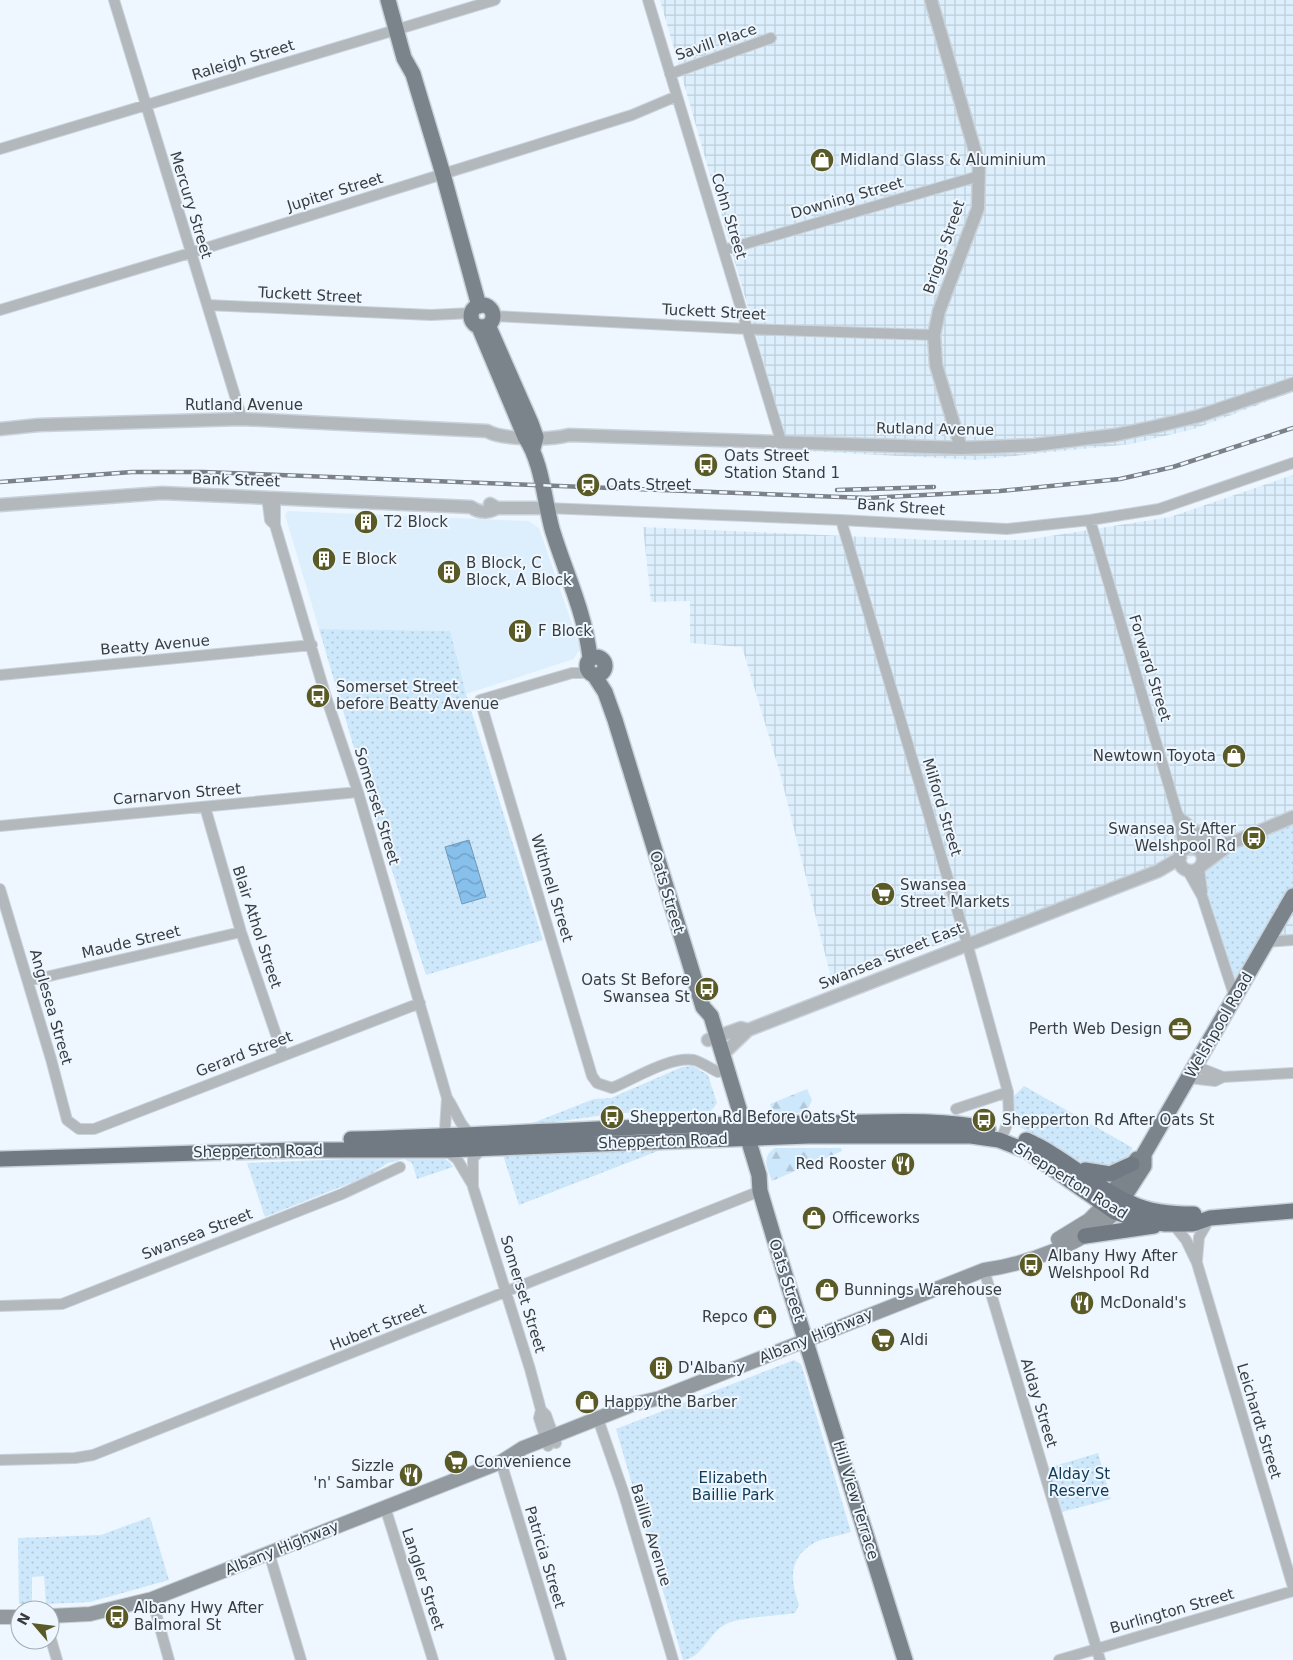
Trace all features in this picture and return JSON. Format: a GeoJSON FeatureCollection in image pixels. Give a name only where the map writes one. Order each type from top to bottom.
{"type":"FeatureCollection","features":[{"type":"Feature","properties":{"kind":"highway","name":"Shepperton Road"},"geometry":{"type":"LineString","coordinates":[[0,1150],[442,1143],[483,1148],[740,1131],[939,1124],[980,1127],[1004,1132],[1035,1144],[1067,1163],[1114,1202],[1131,1219],[1169,1224],[1194,1224],[1210,1218]]}},
{"type":"Feature","properties":{"kind":"highway","name":"Shepperton Road"},"geometry":{"type":"LineString","coordinates":[[0,1159],[296,1150],[442,1143],[473,1136],[581,1128],[986,1137],[1027,1151],[1114,1202],[1176,1214],[1195,1214],[1210,1218]]}},
{"type":"Feature","properties":{"kind":"highway"},"geometry":{"type":"LineString","coordinates":[[1067,1163],[1104,1174],[1118,1172],[1132,1164]]}},
{"type":"Feature","properties":{"kind":"highway"},"geometry":{"type":"LineString","coordinates":[[1210,1218],[1293,1211]]}},
{"type":"Feature","properties":{"kind":"highway"},"geometry":{"type":"LineString","coordinates":[[1085,1236],[1135,1231],[1169,1224]]}},
{"type":"Feature","properties":{"kind":"main road","name":"Oats Street"},"geometry":{"type":"LineString","coordinates":[[388,0],[399,29]]}},
{"type":"Feature","properties":{"kind":"main road","name":"Oats Street"},"geometry":{"type":"LineString","coordinates":[[393,0],[404,58],[413,74],[443,174],[482,317],[530,436],[546,508],[575,589],[594,666],[605,692],[703,1007],[702,1019],[722,1054],[740,1131]]}},
{"type":"Feature","properties":{"kind":"main road","name":"Welshpool Road"},"geometry":{"type":"LineString","coordinates":[[1114,1202],[1132,1164],[1144,1154],[1234,995],[1293,896]]}},
{"type":"Feature","properties":{"kind":"main road","name":"Oats Street"},"geometry":{"type":"LineString","coordinates":[[712,1039],[718,1072],[758,1175],[760,1191],[807,1340]]}},
{"type":"Feature","properties":{"kind":"main road","name":"Welshpool Road"},"geometry":{"type":"LineString","coordinates":[[1114,1202],[1144,1166],[1144,1154]]}},
{"type":"Feature","properties":{"kind":"main road","name":"Albany Highway"},"geometry":{"type":"LineString","coordinates":[[60,1616],[90,1614],[152,1599],[505,1460],[523,1448],[551,1441],[599,1422],[634,1404],[648,1402],[984,1270],[1033,1257],[1085,1236],[1099,1228],[1114,1202]]}},
{"type":"Feature","properties":{"kind":"main road","name":"Albany Highway"},"geometry":{"type":"LineString","coordinates":[[984,1270],[994,1260],[1064,1236],[1114,1202]]}},
{"type":"Feature","properties":{"kind":"main road","name":"Hill View Terrace"},"geometry":{"type":"LineString","coordinates":[[807,1340],[905,1660]]}},
{"type":"Feature","properties":{"kind":"street","name":"Mercury Street"},"geometry":{"type":"LineString","coordinates":[[114,0],[242,419]]}},
{"type":"Feature","properties":{"kind":"street","name":"Raleigh Street"},"geometry":{"type":"LineString","coordinates":[[0,149],[495,0]]}},
{"type":"Feature","properties":{"kind":"street","name":"Cohn Street"},"geometry":{"type":"LineString","coordinates":[[648,0],[781,441]]}},
{"type":"Feature","properties":{"kind":"street","name":"Briggs Street"},"geometry":{"type":"LineString","coordinates":[[931,0],[978,154],[978,208],[939,311],[934,335],[936,365],[961,448]]}},
{"type":"Feature","properties":{"kind":"street","name":"Savill Place"},"geometry":{"type":"LineString","coordinates":[[670,74],[771,38]]}},
{"type":"Feature","properties":{"kind":"street","name":"Jupiter Street"},"geometry":{"type":"LineString","coordinates":[[0,310],[443,174],[657,105],[677,96]]}},
{"type":"Feature","properties":{"kind":"street","name":"Downing Street"},"geometry":{"type":"LineString","coordinates":[[724,250],[979,176]]}},
{"type":"Feature","properties":{"kind":"street","name":"Tuckett Street"},"geometry":{"type":"LineString","coordinates":[[207,305],[748,329],[934,335]]}},
{"type":"Feature","properties":{"kind":"street","name":"Rutland Avenue"},"geometry":{"type":"LineString","coordinates":[[0,429],[39,425],[242,419],[487,431],[494,428],[530,436],[561,430],[569,435],[961,448],[1034,445],[1144,429],[1199,416],[1293,384]]}},
{"type":"Feature","properties":{"kind":"street","name":"Bank Street"},"geometry":{"type":"LineString","coordinates":[[0,506],[162,493],[472,507],[476,503],[491,504],[497,508],[546,508],[841,520],[1007,529],[1090,520],[1159,509],[1293,463]]}},
{"type":"Feature","properties":{"kind":"street","name":"Somerset Street"},"geometry":{"type":"LineString","coordinates":[[271,498],[270,520],[275,525],[326,697],[358,792],[447,1098],[442,1143],[457,1159],[473,1186],[507,1292],[541,1410],[539,1418],[551,1441]]}},
{"type":"Feature","properties":{"kind":"street","name":"Milford Street"},"geometry":{"type":"LineString","coordinates":[[841,520],[967,943],[1008,1092],[1009,1118],[1004,1132]]}},
{"type":"Feature","properties":{"kind":"street","name":"Forward Street"},"geometry":{"type":"LineString","coordinates":[[1090,520],[1191,860]]}},
{"type":"Feature","properties":{"kind":"street","name":"Beatty Avenue"},"geometry":{"type":"LineString","coordinates":[[0,675],[312,645]]}},
{"type":"Feature","properties":{"kind":"street","name":"Withnell Street"},"geometry":{"type":"LineString","coordinates":[[594,666],[480,700],[589,1067],[597,1083],[612,1088],[670,1062],[694,1060],[718,1072]]}},
{"type":"Feature","properties":{"kind":"street","name":"Carnarvon Street"},"geometry":{"type":"LineString","coordinates":[[0,826],[358,792]]}},
{"type":"Feature","properties":{"kind":"street","name":"Blair Athol Street"},"geometry":{"type":"LineString","coordinates":[[205,807],[241,932],[283,1055]]}},
{"type":"Feature","properties":{"kind":"street","name":"Swansea Street East"},"geometry":{"type":"LineString","coordinates":[[722,1054],[748,1030],[967,943],[1158,870],[1191,860],[1293,817]]}},
{"type":"Feature","properties":{"kind":"street"},"geometry":{"type":"LineString","coordinates":[[1180,820],[1200,836],[1217,845]]}},
{"type":"Feature","properties":{"kind":"street","name":"Swansea Street East"},"geometry":{"type":"LineString","coordinates":[[1191,860],[1217,845],[1234,842]]}},
{"type":"Feature","properties":{"kind":"street"},"geometry":{"type":"LineString","coordinates":[[1191,860],[1234,995]]}},
{"type":"Feature","properties":{"kind":"street","name":"Anglesea Street"},"geometry":{"type":"LineString","coordinates":[[0,889],[67,1120],[78,1129]]}},
{"type":"Feature","properties":{"kind":"street","name":"Maude Street"},"geometry":{"type":"LineString","coordinates":[[28,982],[241,932]]}},
{"type":"Feature","properties":{"kind":"street"},"geometry":{"type":"LineString","coordinates":[[1267,942],[1293,940]]}},
{"type":"Feature","properties":{"kind":"street","name":"Gerard Street"},"geometry":{"type":"LineString","coordinates":[[78,1129],[94,1129],[420,1003]]}},
{"type":"Feature","properties":{"kind":"street","name":"Swansea Street East"},"geometry":{"type":"LineString","coordinates":[[712,1039],[741,1028],[748,1030]]}},
{"type":"Feature","properties":{"kind":"street"},"geometry":{"type":"LineString","coordinates":[[1192,1072],[1223,1077],[1293,1073]]}},
{"type":"Feature","properties":{"kind":"street"},"geometry":{"type":"LineString","coordinates":[[956,1109],[1008,1092]]}},
{"type":"Feature","properties":{"kind":"street","name":"Somerset Street"},"geometry":{"type":"LineString","coordinates":[[447,1098],[455,1109],[462,1127],[473,1136]]}},
{"type":"Feature","properties":{"kind":"street","name":"Somerset Street"},"geometry":{"type":"LineString","coordinates":[[473,1186],[473,1158],[483,1148]]}},
{"type":"Feature","properties":{"kind":"street","name":"Swansea Street"},"geometry":{"type":"LineString","coordinates":[[0,1306],[62,1304],[342,1194],[400,1168]]}},
{"type":"Feature","properties":{"kind":"street","name":"Hubert Street"},"geometry":{"type":"LineString","coordinates":[[0,1460],[75,1458],[93,1455],[760,1191]]}},
{"type":"Feature","properties":{"kind":"street","name":"Leichardt Street"},"geometry":{"type":"LineString","coordinates":[[1197,1263],[1199,1238],[1210,1218]]}},
{"type":"Feature","properties":{"kind":"street","name":"Leichardt Street"},"geometry":{"type":"LineString","coordinates":[[1169,1224],[1186,1240],[1197,1263],[1293,1589]]}},
{"type":"Feature","properties":{"kind":"street","name":"Alday Street"},"geometry":{"type":"LineString","coordinates":[[984,1270],[1100,1660]]}},
{"type":"Feature","properties":{"kind":"street","name":"Baillie Avenue"},"geometry":{"type":"LineString","coordinates":[[599,1422],[623,1491],[673,1660]]}},
{"type":"Feature","properties":{"kind":"street","name":"Patricia Street"},"geometry":{"type":"LineString","coordinates":[[505,1460],[560,1660]]}},
{"type":"Feature","properties":{"kind":"street","name":"Langler Street"},"geometry":{"type":"LineString","coordinates":[[385,1507],[433,1660]]}},
{"type":"Feature","properties":{"kind":"street"},"geometry":{"type":"LineString","coordinates":[[269,1553],[301,1660]]}},
{"type":"Feature","properties":{"kind":"street","name":"Burlington Street"},"geometry":{"type":"LineString","coordinates":[[1059,1660],[1293,1589]]}},
{"type":"Feature","properties":{"kind":"street"},"geometry":{"type":"LineString","coordinates":[[152,1599],[169,1660]]}},
{"type":"Feature","properties":{"kind":"shaded area"},"geometry":{"type":"Polygon","coordinates":[[[660,0],[1293,0],[1293,392],[1194,429],[1131,444],[976,460],[785,450],[785,437],[660,0]]]}},
{"type":"Feature","properties":{"kind":"shaded area"},"geometry":{"type":"Polygon","coordinates":[[[1293,475],[1293,817],[1191,858],[971,935],[831,978],[780,773],[742,647],[690,643],[690,601],[651,602],[643,527],[934,540],[1025,540],[1170,517],[1293,475]]]}},
{"type":"Feature","properties":{"kind":"shaded area"},"geometry":{"type":"Polygon","coordinates":[[[288,511],[528,521],[539,528],[581,650],[574,659],[466,694],[449,631],[319,629],[285,515],[288,511]]]}},
{"type":"Feature","properties":{"kind":"shaded area"},"geometry":{"type":"Polygon","coordinates":[[[1293,906],[1293,943],[1271,945],[1293,906]]]}},
{"type":"Feature","properties":{"kind":"green space"},"geometry":{"type":"Polygon","coordinates":[[[319,629],[450,631],[466,694],[543,940],[426,975],[372,809],[319,629]]]}},
{"type":"Feature","properties":{"kind":"green space"},"geometry":{"type":"Polygon","coordinates":[[[1293,817],[1293,896],[1235,993],[1203,894],[1201,866],[1293,817]]]}},
{"type":"Feature","properties":{"kind":"green space"},"geometry":{"type":"Polygon","coordinates":[[[693,1066],[708,1075],[717,1103],[711,1111],[619,1113],[525,1126],[594,1099],[611,1098],[682,1067],[693,1066]]]}},
{"type":"Feature","properties":{"kind":"green space"},"geometry":{"type":"Polygon","coordinates":[[[1024,1086],[1133,1148],[1126,1159],[1113,1168],[1085,1164],[1018,1126],[1013,1120],[1015,1110],[1012,1098],[1024,1086]]]}},
{"type":"Feature","properties":{"kind":"green space"},"geometry":{"type":"Polygon","coordinates":[[[807,1089],[812,1100],[807,1111],[798,1113],[773,1112],[770,1104],[807,1089]]]}},
{"type":"Feature","properties":{"kind":"green space"},"geometry":{"type":"Polygon","coordinates":[[[775,1148],[841,1148],[842,1151],[772,1181],[766,1163],[768,1155],[775,1148]]]}},
{"type":"Feature","properties":{"kind":"green space"},"geometry":{"type":"Polygon","coordinates":[[[663,1149],[519,1205],[503,1155],[663,1149]]]}},
{"type":"Feature","properties":{"kind":"green space"},"geometry":{"type":"Polygon","coordinates":[[[436,1156],[443,1158],[453,1167],[417,1179],[412,1163],[404,1159],[388,1163],[368,1176],[265,1217],[247,1163],[436,1156]]]}},
{"type":"Feature","properties":{"kind":"green space","name":"Elizabeth Baillie Park"},"geometry":{"type":"Polygon","coordinates":[[[794,1360],[801,1364],[851,1532],[814,1543],[799,1556],[793,1571],[794,1587],[799,1605],[795,1613],[749,1618],[726,1624],[715,1633],[696,1655],[683,1660],[616,1429],[794,1360]]]}},
{"type":"Feature","properties":{"kind":"green space","name":"Alday St Reserve"},"geometry":{"type":"Polygon","coordinates":[[[1098,1453],[1111,1499],[1062,1512],[1048,1468],[1098,1453]]]}},
{"type":"Feature","properties":{"kind":"green space"},"geometry":{"type":"Polygon","coordinates":[[[150,1517],[169,1580],[90,1602],[60,1603],[60,1600],[46,1600],[44,1576],[32,1577],[32,1600],[19,1600],[18,1538],[101,1535],[150,1517]]]}},
{"type":"Feature","properties":{"kind":"water"},"geometry":{"type":"Polygon","coordinates":[[[469,840],[486,897],[462,904],[445,847],[469,840]]]}},
{"type":"Feature","properties":{"kind":"railway"},"geometry":{"type":"LineString","coordinates":[[0,482],[132,472],[203,472],[867,498],[1000,491],[1120,479],[1173,467],[1293,428]]}},
{"type":"Feature","properties":{"kind":"railway"},"geometry":{"type":"LineString","coordinates":[[837,490],[934,487]]}},
{"type":"Feature","properties":{"kind":"place","name":"Midland Glass & Aluminium"},"geometry":{"type":"Point","coordinates":[822,160]}},
{"type":"Feature","properties":{"kind":"place","name":"Oats Street Station Stand 1"},"geometry":{"type":"Point","coordinates":[706,465]}},
{"type":"Feature","properties":{"kind":"place","name":"Oats Street"},"geometry":{"type":"Point","coordinates":[588,485]}},
{"type":"Feature","properties":{"kind":"place","name":"T2 Block"},"geometry":{"type":"Point","coordinates":[366,522]}},
{"type":"Feature","properties":{"kind":"place","name":"E Block"},"geometry":{"type":"Point","coordinates":[324,559]}},
{"type":"Feature","properties":{"kind":"place","name":"B Block, C Block, A Block"},"geometry":{"type":"Point","coordinates":[449,572]}},
{"type":"Feature","properties":{"kind":"place","name":"F Block"},"geometry":{"type":"Point","coordinates":[520,631]}},
{"type":"Feature","properties":{"kind":"place","name":"Somerset Street before Beatty Avenue"},"geometry":{"type":"Point","coordinates":[318,696]}},
{"type":"Feature","properties":{"kind":"place","name":"Newtown Toyota"},"geometry":{"type":"Point","coordinates":[1234,756]}},
{"type":"Feature","properties":{"kind":"place","name":"Swansea St After Welshpool Rd"},"geometry":{"type":"Point","coordinates":[1254,838]}},
{"type":"Feature","properties":{"kind":"place","name":"Swansea Street Markets"},"geometry":{"type":"Point","coordinates":[883,894]}},
{"type":"Feature","properties":{"kind":"place","name":"Oats St Before Swansea St"},"geometry":{"type":"Point","coordinates":[707,989]}},
{"type":"Feature","properties":{"kind":"place","name":"Perth Web Design"},"geometry":{"type":"Point","coordinates":[1180,1029]}},
{"type":"Feature","properties":{"kind":"place","name":"Shepperton Rd Before Oats St"},"geometry":{"type":"Point","coordinates":[612,1117]}},
{"type":"Feature","properties":{"kind":"place","name":"Shepperton Rd After Oats St"},"geometry":{"type":"Point","coordinates":[984,1120]}},
{"type":"Feature","properties":{"kind":"place","name":"Red Rooster"},"geometry":{"type":"Point","coordinates":[903,1164]}},
{"type":"Feature","properties":{"kind":"place","name":"Officeworks"},"geometry":{"type":"Point","coordinates":[814,1218]}},
{"type":"Feature","properties":{"kind":"place","name":"Albany Hwy After Welshpool Rd"},"geometry":{"type":"Point","coordinates":[1031,1265]}},
{"type":"Feature","properties":{"kind":"place","name":"Bunnings Warehouse"},"geometry":{"type":"Point","coordinates":[827,1290]}},
{"type":"Feature","properties":{"kind":"place","name":"McDonald's"},"geometry":{"type":"Point","coordinates":[1082,1303]}},
{"type":"Feature","properties":{"kind":"place","name":"Repco"},"geometry":{"type":"Point","coordinates":[765,1317]}},
{"type":"Feature","properties":{"kind":"place","name":"Aldi"},"geometry":{"type":"Point","coordinates":[883,1340]}},
{"type":"Feature","properties":{"kind":"place","name":"D'Albany"},"geometry":{"type":"Point","coordinates":[661,1368]}},
{"type":"Feature","properties":{"kind":"place","name":"Happy the Barber"},"geometry":{"type":"Point","coordinates":[587,1402]}},
{"type":"Feature","properties":{"kind":"place","name":"Convenience"},"geometry":{"type":"Point","coordinates":[456,1462]}},
{"type":"Feature","properties":{"kind":"place","name":"Sizzle 'n' Sambar"},"geometry":{"type":"Point","coordinates":[411,1475]}},
{"type":"Feature","properties":{"kind":"place","name":"Albany Hwy After Balmoral St"},"geometry":{"type":"Point","coordinates":[117,1617]}}]}
